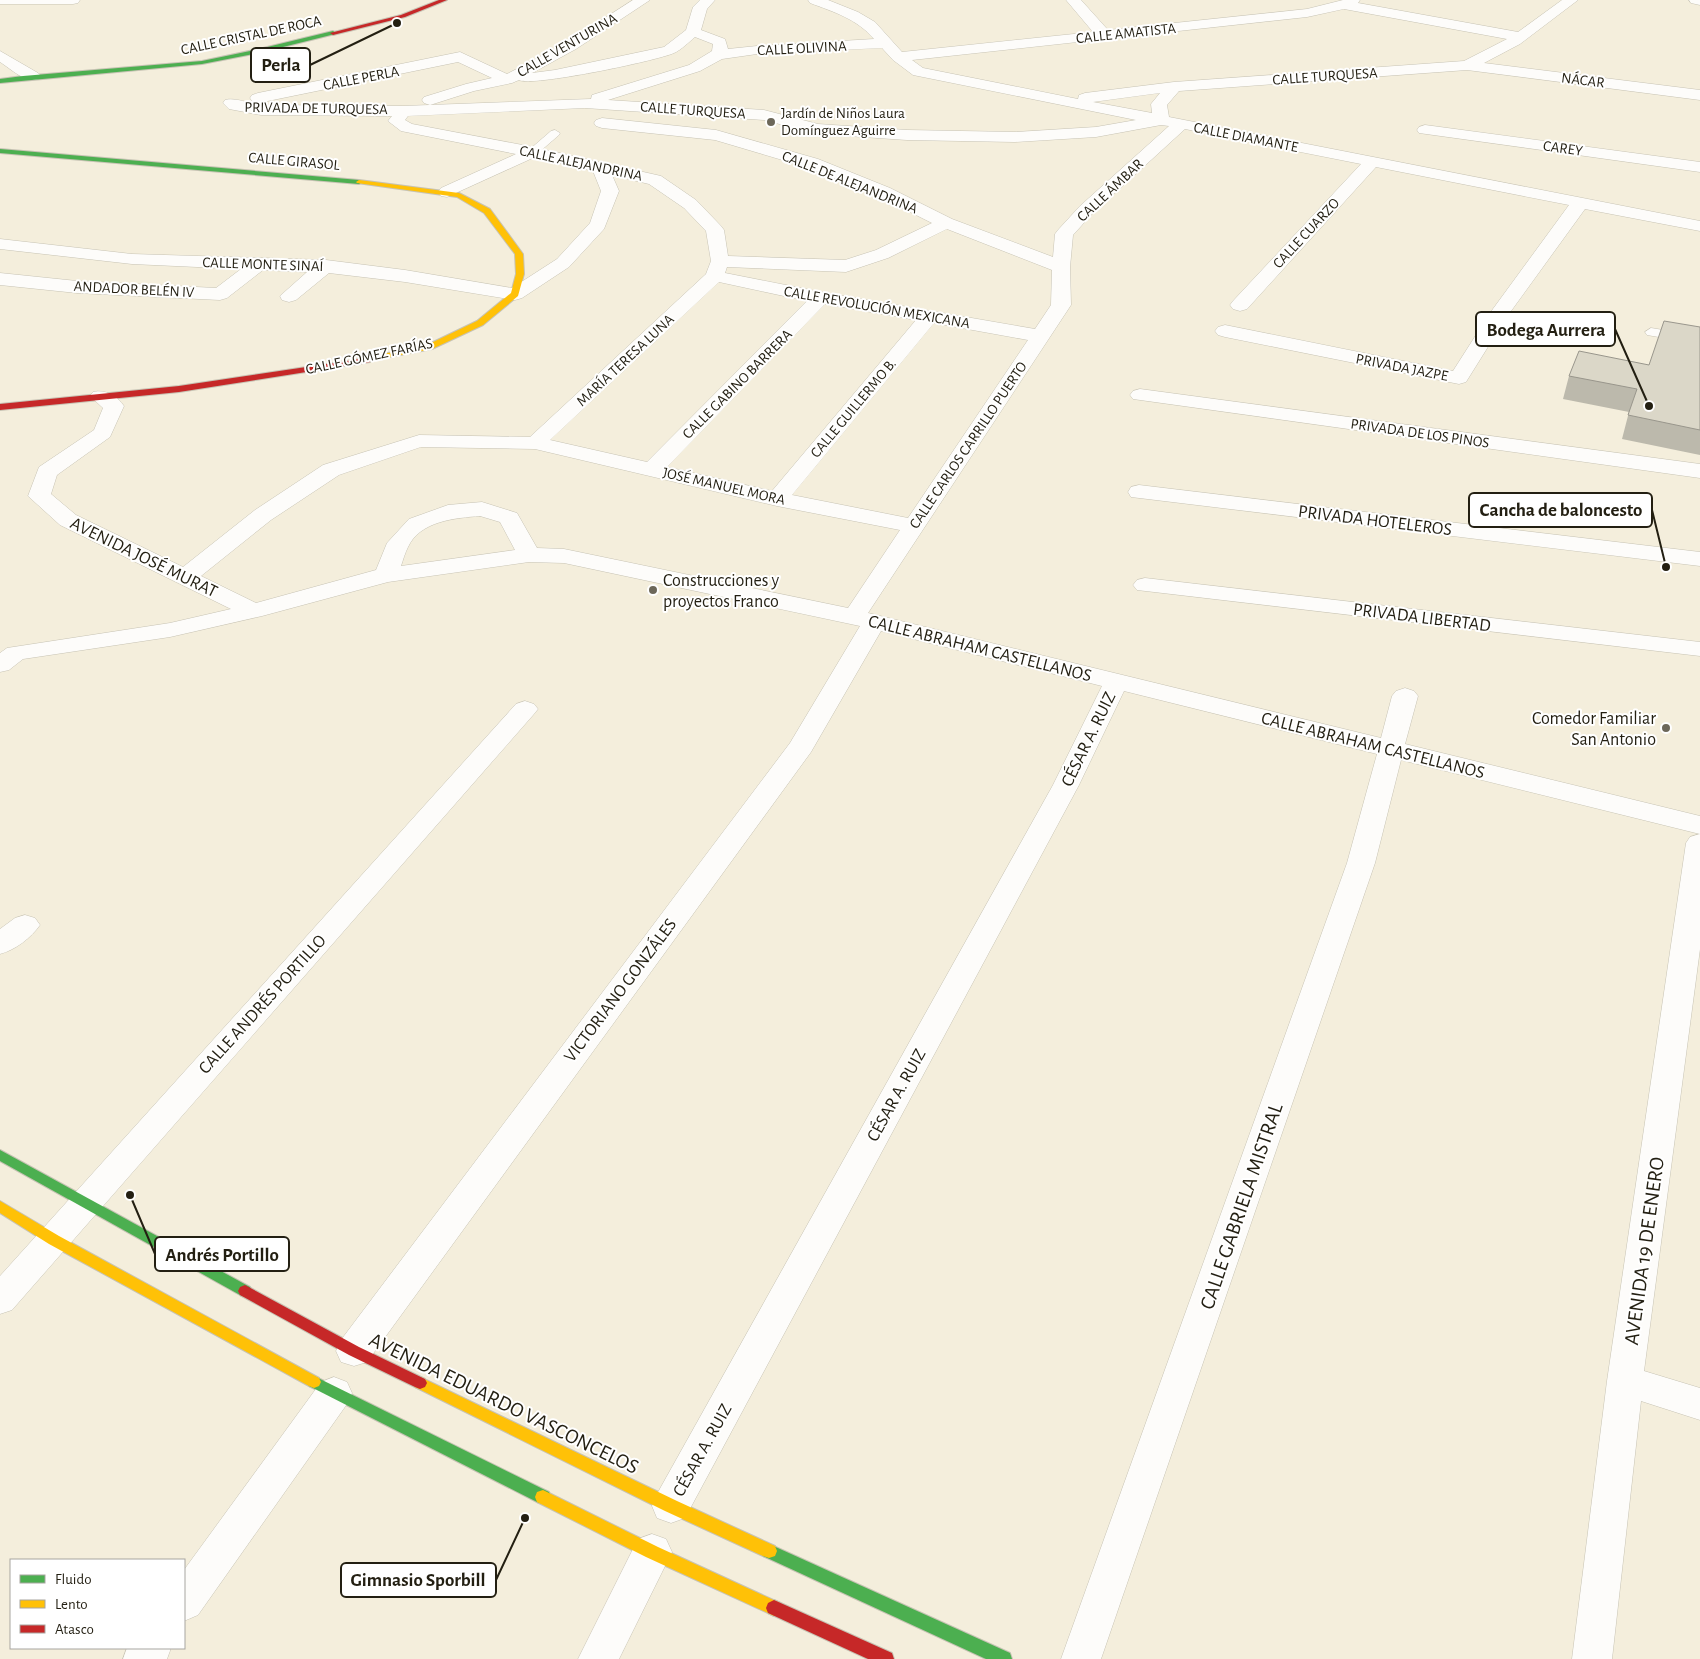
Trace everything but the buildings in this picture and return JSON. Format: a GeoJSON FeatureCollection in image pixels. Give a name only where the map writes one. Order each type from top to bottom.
{"type":"FeatureCollection","features":[{"type":"Feature","properties":{"kind":"street"},"geometry":{"type":"LineString","coordinates":[[0,0],[73,0]]}},
{"type":"Feature","properties":{"kind":"street","name":"CALLE CRISTAL DE ROCA"},"geometry":{"type":"LineString","coordinates":[[0,81],[33,76],[184,65],[251,53],[403,16],[444,0]]}},
{"type":"Feature","properties":{"kind":"street","name":"CALLE VENTURINA"},"geometry":{"type":"LineString","coordinates":[[403,110],[471,87],[507,80],[571,46],[642,0]]}},
{"type":"Feature","properties":{"kind":"street"},"geometry":{"type":"LineString","coordinates":[[507,80],[555,74],[669,50],[693,32],[700,7],[708,0]]}},
{"type":"Feature","properties":{"kind":"street","name":"CALLE DIAMANTE"},"geometry":{"type":"LineString","coordinates":[[815,0],[853,15],[870,25],[898,57],[918,72],[1700,226]]}},
{"type":"Feature","properties":{"kind":"street"},"geometry":{"type":"LineString","coordinates":[[1073,0],[1105,36]]}},
{"type":"Feature","properties":{"kind":"street","name":"CALLE TURQUESA"},"geometry":{"type":"LineString","coordinates":[[1062,101],[1174,87],[1467,65],[1520,37],[1571,0]]}},
{"type":"Feature","properties":{"kind":"street"},"geometry":{"type":"LineString","coordinates":[[1349,3],[1520,37]]}},
{"type":"Feature","properties":{"kind":"street","name":"CALLE AMATISTA"},"geometry":{"type":"LineString","coordinates":[[898,57],[1307,13],[1349,3]]}},
{"type":"Feature","properties":{"kind":"street"},"geometry":{"type":"LineString","coordinates":[[585,103],[708,63],[718,55],[720,42],[711,37],[693,32]]}},
{"type":"Feature","properties":{"kind":"street","name":"CALLE OLIVINA"},"geometry":{"type":"LineString","coordinates":[[718,55],[756,50],[886,43]]}},
{"type":"Feature","properties":{"kind":"street"},"geometry":{"type":"LineString","coordinates":[[0,56],[33,76]]}},
{"type":"Feature","properties":{"kind":"street","name":"CALLE PERLA"},"geometry":{"type":"LineString","coordinates":[[232,103],[460,57],[507,80]]}},
{"type":"Feature","properties":{"kind":"street","name":"NÁCAR"},"geometry":{"type":"LineString","coordinates":[[1467,65],[1700,95]]}},
{"type":"Feature","properties":{"kind":"street"},"geometry":{"type":"LineString","coordinates":[[1161,120],[1159,104],[1174,87]]}},
{"type":"Feature","properties":{"kind":"street","name":"PRIVADA DE TURQUESA"},"geometry":{"type":"LineString","coordinates":[[232,103],[235,106],[261,110],[403,110]]}},
{"type":"Feature","properties":{"kind":"street","name":"CALLE TURQUESA"},"geometry":{"type":"LineString","coordinates":[[403,110],[585,103],[764,115],[818,129],[907,136],[1024,137],[1096,132],[1161,120]]}},
{"type":"Feature","properties":{"kind":"street","name":"CALLE ALEJANDRINA"},"geometry":{"type":"LineString","coordinates":[[403,110],[396,121],[407,128],[533,152],[655,180],[690,204],[715,230],[718,269]]}},
{"type":"Feature","properties":{"kind":"street","name":"CALLE DE ALEJANDRINA"},"geometry":{"type":"LineString","coordinates":[[602,123],[716,134],[812,164],[884,192],[946,223],[1061,267]]}},
{"type":"Feature","properties":{"kind":"street","name":"CALLE ÁMBAR"},"geometry":{"type":"LineString","coordinates":[[1061,267],[1064,234],[1086,210],[1181,124]]}},
{"type":"Feature","properties":{"kind":"street","name":"CAREY"},"geometry":{"type":"LineString","coordinates":[[1425,130],[1700,167]]}},
{"type":"Feature","properties":{"kind":"street","name":"CALLE GIRASOL"},"geometry":{"type":"LineString","coordinates":[[0,151],[350,181],[459,195],[487,211],[519,254],[520,274],[515,294]]}},
{"type":"Feature","properties":{"kind":"street"},"geometry":{"type":"LineString","coordinates":[[447,192],[533,152]]}},
{"type":"Feature","properties":{"kind":"street","name":"CALLE CUARZO"},"geometry":{"type":"LineString","coordinates":[[1240,305],[1372,162]]}},
{"type":"Feature","properties":{"kind":"street","name":"CALLE GÓMEZ FARÍAS"},"geometry":{"type":"LineString","coordinates":[[100,396],[208,385],[346,364],[429,346],[480,323],[515,294],[563,263],[598,224],[610,191],[600,168]]}},
{"type":"Feature","properties":{"kind":"street","name":"PRIVADA JAZPE"},"geometry":{"type":"LineString","coordinates":[[1225,331],[1460,378],[1497,318],[1580,203]]}},
{"type":"Feature","properties":{"kind":"street"},"geometry":{"type":"LineString","coordinates":[[718,269],[846,266],[882,254],[946,223]]}},
{"type":"Feature","properties":{"kind":"street","name":"CALLE MONTE SINAÍ"},"geometry":{"type":"LineString","coordinates":[[3,246],[132,259],[326,266],[405,276],[515,294]]}},
{"type":"Feature","properties":{"kind":"street","name":"ANDADOR BELÉN IV"},"geometry":{"type":"LineString","coordinates":[[0,279],[77,287],[220,294],[259,264]]}},
{"type":"Feature","properties":{"kind":"street"},"geometry":{"type":"LineString","coordinates":[[289,296],[326,266]]}},
{"type":"Feature","properties":{"kind":"street","name":"CALLE CARLOS CARRILLO PUERTO"},"geometry":{"type":"LineString","coordinates":[[864,619],[914,526],[1061,305],[1061,267]]}},
{"type":"Feature","properties":{"kind":"street","name":"CALLE REVOLUCIÓN MEXICANA"},"geometry":{"type":"LineString","coordinates":[[718,269],[821,298],[1041,336]]}},
{"type":"Feature","properties":{"kind":"street","name":"MARÍA TERESA LUNA"},"geometry":{"type":"LineString","coordinates":[[535,443],[718,269]]}},
{"type":"Feature","properties":{"kind":"street","name":"CALLE GABINO BARRERA"},"geometry":{"type":"LineString","coordinates":[[653,469],[821,298]]}},
{"type":"Feature","properties":{"kind":"street","name":"CALLE GUILLERMO B."},"geometry":{"type":"LineString","coordinates":[[777,499],[929,317]]}},
{"type":"Feature","properties":{"kind":"street"},"geometry":{"type":"LineString","coordinates":[[36,391],[100,396]]}},
{"type":"Feature","properties":{"kind":"street","name":"PRIVADA DE LOS PINOS"},"geometry":{"type":"LineString","coordinates":[[1140,395],[1700,470]]}},
{"type":"Feature","properties":{"kind":"street"},"geometry":{"type":"LineString","coordinates":[[0,406],[100,396]]}},
{"type":"Feature","properties":{"kind":"street","name":"AVENIDA JOSÉ MURAT"},"geometry":{"type":"LineString","coordinates":[[100,396],[114,406],[103,433],[47,472],[39,496],[68,520],[254,611]]}},
{"type":"Feature","properties":{"kind":"street","name":"JOSÉ MANUEL MORA"},"geometry":{"type":"LineString","coordinates":[[185,577],[263,515],[331,470],[419,441],[535,443],[777,499],[914,526]]}},
{"type":"Feature","properties":{"kind":"street","name":"PRIVADA HOTELEROS"},"geometry":{"type":"LineString","coordinates":[[1139,492],[1700,558]]}},
{"type":"Feature","properties":{"kind":"street"},"geometry":{"type":"LineString","coordinates":[[386,575],[398,543],[416,524],[448,512],[482,508],[509,518],[529,555]]}},
{"type":"Feature","properties":{"kind":"street","name":"CALLE ABRAHAM CASTELLANOS"},"geometry":{"type":"LineString","coordinates":[[8,659],[113,637],[170,630],[254,611],[386,575],[529,555],[564,556],[864,619],[1700,826]]}},
{"type":"Feature","properties":{"kind":"street","name":"PRIVADA LIBERTAD"},"geometry":{"type":"LineString","coordinates":[[1145,585],[1700,649]]}},
{"type":"Feature","properties":{"kind":"street","name":"VICTORIANO GONZÁLES"},"geometry":{"type":"LineString","coordinates":[[354,1350],[802,746],[864,619]]}},
{"type":"Feature","properties":{"kind":"street","name":"CÉSAR A. RUIZ"},"geometry":{"type":"LineString","coordinates":[[671,1506],[1066,785],[1116,682]]}},
{"type":"Feature","properties":{"kind":"street","name":"CALLE GABRIELA MISTRAL"},"geometry":{"type":"LineString","coordinates":[[1081,1659],[1361,863],[1405,696]]}},
{"type":"Feature","properties":{"kind":"street","name":"CALLE ANDRÉS PORTILLO"},"geometry":{"type":"LineString","coordinates":[[0,1300],[525,709]]}},
{"type":"Feature","properties":{"kind":"street","name":"AVENIDA 19 DE ENERO"},"geometry":{"type":"LineString","coordinates":[[1592,1659],[1625,1381],[1700,843]]}},
{"type":"Feature","properties":{"kind":"street"},"geometry":{"type":"LineString","coordinates":[[0,944],[24,925]]}},
{"type":"Feature","properties":{"kind":"street","name":"AVENIDA EDUARDO VASCONCELOS"},"geometry":{"type":"LineString","coordinates":[[0,1155],[354,1350],[671,1506],[1004,1659]]}},
{"type":"Feature","properties":{"kind":"street"},"geometry":{"type":"LineString","coordinates":[[0,1206],[54,1240],[334,1393],[652,1552],[886,1659]]}},
{"type":"Feature","properties":{"kind":"street"},"geometry":{"type":"LineString","coordinates":[[1625,1381],[1700,1404]]}},
{"type":"Feature","properties":{"kind":"street"},"geometry":{"type":"LineString","coordinates":[[185,1601],[334,1393]]}},
{"type":"Feature","properties":{"kind":"street"},"geometry":{"type":"LineString","coordinates":[[598,1659],[652,1552]]}},
{"type":"Feature","properties":{"kind":"lane"},"geometry":{"type":"LineString","coordinates":[[533,152],[555,133]]}},
{"type":"Feature","properties":{"kind":"lane"},"geometry":{"type":"LineString","coordinates":[[1651,332],[1700,340]]}},
{"type":"Feature","properties":{"kind":"traffic: fast"},"geometry":{"type":"LineString","coordinates":[[0,81],[202,62],[259,51],[333,33]]}},
{"type":"Feature","properties":{"kind":"traffic: fast"},"geometry":{"type":"LineString","coordinates":[[0,151],[359,182]]}},
{"type":"Feature","properties":{"kind":"traffic: fast"},"geometry":{"type":"LineString","coordinates":[[0,1155],[245,1291]]}},
{"type":"Feature","properties":{"kind":"traffic: fast"},"geometry":{"type":"LineString","coordinates":[[314,1382],[543,1497]]}},
{"type":"Feature","properties":{"kind":"traffic: fast"},"geometry":{"type":"LineString","coordinates":[[769,1551],[1004,1659]]}},
{"type":"Feature","properties":{"kind":"traffic: slow"},"geometry":{"type":"LineString","coordinates":[[359,182],[459,195],[487,211],[519,254],[520,274],[515,294],[480,323],[429,347],[367,360]]}},
{"type":"Feature","properties":{"kind":"traffic: slow"},"geometry":{"type":"LineString","coordinates":[[0,1206],[54,1240],[314,1382]]}},
{"type":"Feature","properties":{"kind":"traffic: slow"},"geometry":{"type":"LineString","coordinates":[[420,1383],[671,1506],[769,1551]]}},
{"type":"Feature","properties":{"kind":"traffic: slow"},"geometry":{"type":"LineString","coordinates":[[543,1497],[652,1552],[774,1608]]}},
{"type":"Feature","properties":{"kind":"traffic: jam"},"geometry":{"type":"LineString","coordinates":[[333,33],[403,16],[444,0]]}},
{"type":"Feature","properties":{"kind":"traffic: jam"},"geometry":{"type":"LineString","coordinates":[[0,407],[179,389],[367,360]]}},
{"type":"Feature","properties":{"kind":"traffic: jam"},"geometry":{"type":"LineString","coordinates":[[245,1291],[354,1351],[420,1383]]}},
{"type":"Feature","properties":{"kind":"traffic: jam"},"geometry":{"type":"LineString","coordinates":[[774,1608],[886,1659]]}},
{"type":"Feature","properties":{"kind":"place","name":"Perla"},"geometry":{"type":"Point","coordinates":[397,23]}},
{"type":"Feature","properties":{"kind":"place","name":"Jardín de Niños Laura Domínguez Aguirre"},"geometry":{"type":"Point","coordinates":[771,122]}},
{"type":"Feature","properties":{"kind":"place","name":"Bodega Aurrera"},"geometry":{"type":"Point","coordinates":[1649,406]}},
{"type":"Feature","properties":{"kind":"place","name":"Cancha de baloncesto"},"geometry":{"type":"Point","coordinates":[1666,567]}},
{"type":"Feature","properties":{"kind":"place","name":"Construcciones y proyectos Franco"},"geometry":{"type":"Point","coordinates":[653,590]}},
{"type":"Feature","properties":{"kind":"place","name":"Comedor Familiar San Antonio"},"geometry":{"type":"Point","coordinates":[1666,728]}},
{"type":"Feature","properties":{"kind":"place","name":"Andrés Portillo"},"geometry":{"type":"Point","coordinates":[130,1195]}},
{"type":"Feature","properties":{"kind":"place","name":"Gimnasio Sporbill"},"geometry":{"type":"Point","coordinates":[525,1518]}}]}
